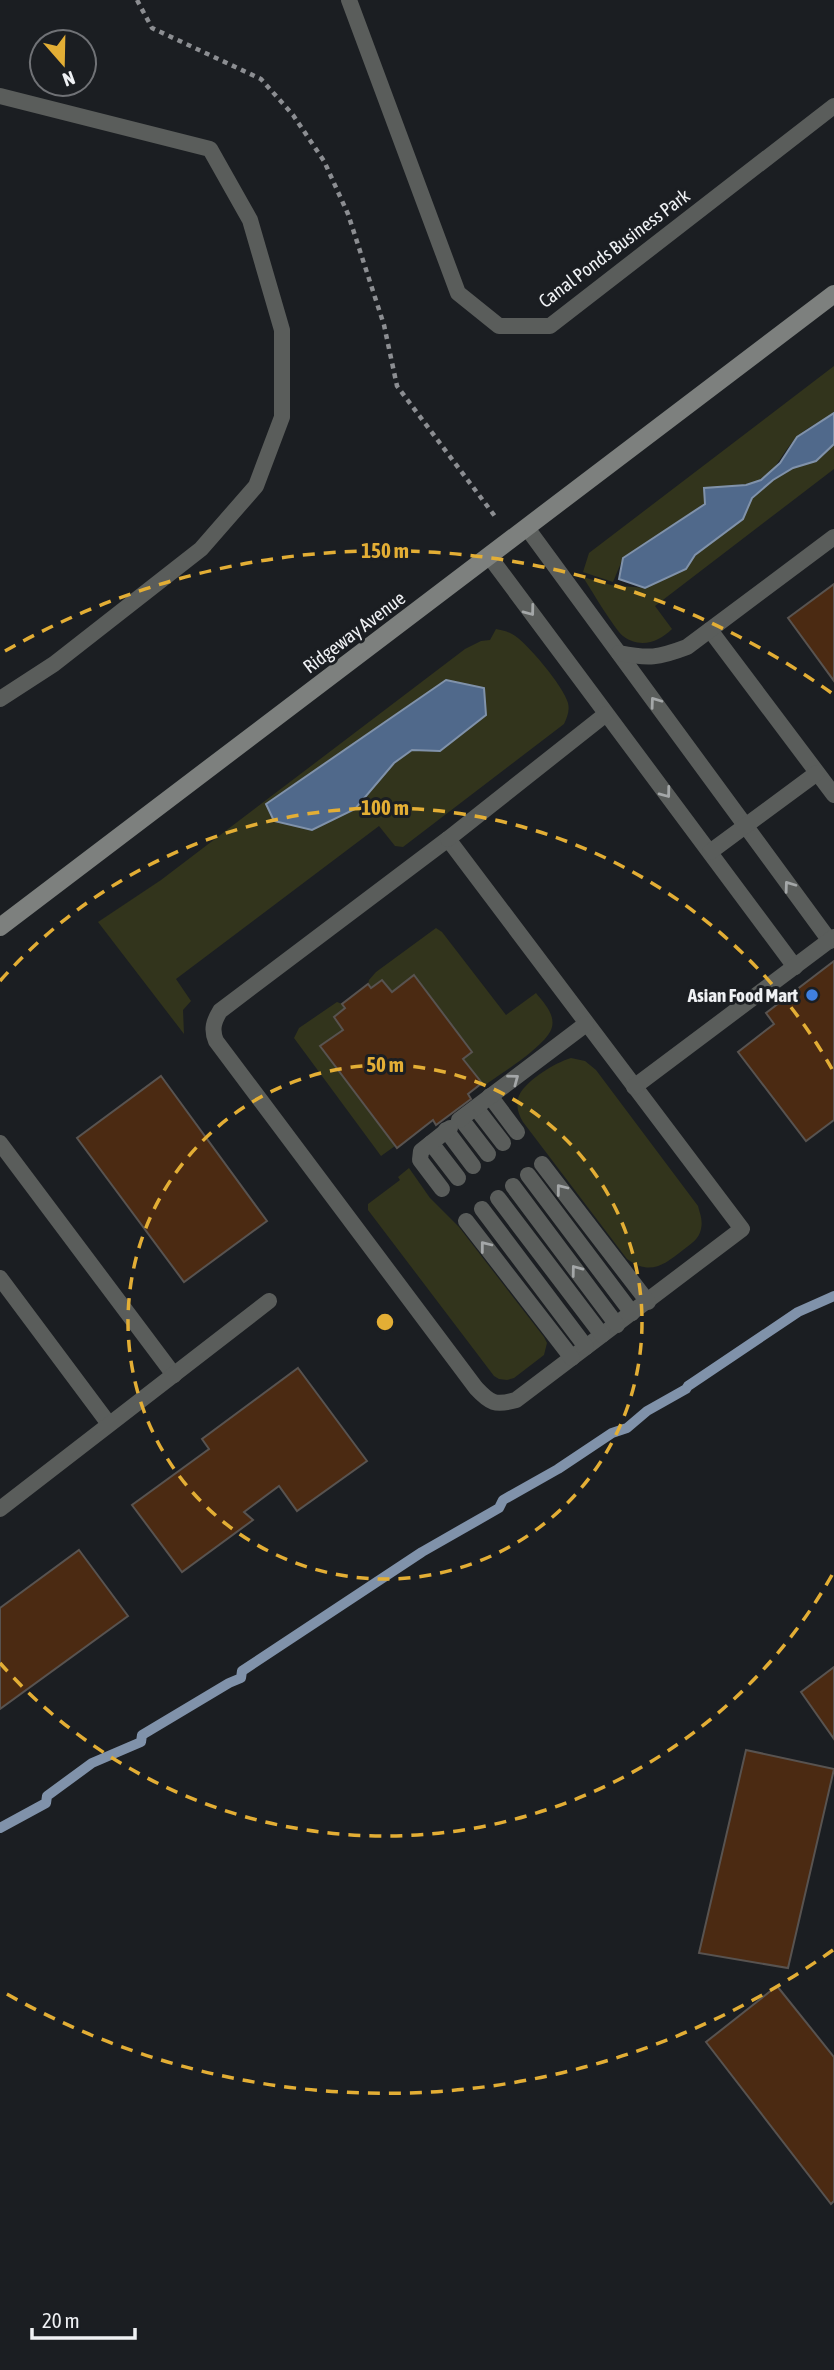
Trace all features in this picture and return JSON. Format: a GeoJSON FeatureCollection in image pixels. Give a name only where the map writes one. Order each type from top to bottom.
{"type":"FeatureCollection","features":[{"type":"Feature","properties":{"kind":"main road","name":"Ridgeway Avenue"},"geometry":{"type":"LineString","coordinates":[[0,927],[834,294]]}},
{"type":"Feature","properties":{"kind":"lane","name":"Canal Ponds Business Park"},"geometry":{"type":"LineString","coordinates":[[349,0],[458,293],[499,326],[550,326],[834,106]]}},
{"type":"Feature","properties":{"kind":"lane"},"geometry":{"type":"LineString","coordinates":[[0,96],[210,149],[250,220],[282,330],[282,417],[256,486],[201,549],[54,664],[0,699]]}},
{"type":"Feature","properties":{"kind":"lane"},"geometry":{"type":"LineString","coordinates":[[527,528],[832,939],[634,1087]]}},
{"type":"Feature","properties":{"kind":"lane"},"geometry":{"type":"LineString","coordinates":[[619,653],[646,659],[687,647],[834,537]]}},
{"type":"Feature","properties":{"kind":"lane"},"geometry":{"type":"LineString","coordinates":[[489,556],[795,967]]}},
{"type":"Feature","properties":{"kind":"lane"},"geometry":{"type":"LineString","coordinates":[[710,630],[834,795]]}},
{"type":"Feature","properties":{"kind":"lane"},"geometry":{"type":"LineString","coordinates":[[448,839],[742,1229],[516,1400],[501,1405],[488,1400],[476,1388],[442,1343],[216,1041],[213,1033],[214,1022],[220,1011],[448,839],[606,714]]}},
{"type":"Feature","properties":{"kind":"lane"},"geometry":{"type":"LineString","coordinates":[[710,852],[817,773]]}},
{"type":"Feature","properties":{"kind":"lane"},"geometry":{"type":"LineString","coordinates":[[442,1189],[420,1160],[421,1151],[586,1024]]}},
{"type":"Feature","properties":{"kind":"lane"},"geometry":{"type":"LineString","coordinates":[[490,1096],[517,1132]]}},
{"type":"Feature","properties":{"kind":"lane"},"geometry":{"type":"LineString","coordinates":[[476,1108],[503,1143]]}},
{"type":"Feature","properties":{"kind":"lane"},"geometry":{"type":"LineString","coordinates":[[454,1124],[488,1154]]}},
{"type":"Feature","properties":{"kind":"lane"},"geometry":{"type":"LineString","coordinates":[[454,1124],[473,1166]]}},
{"type":"Feature","properties":{"kind":"lane"},"geometry":{"type":"LineString","coordinates":[[0,1143],[174,1375]]}},
{"type":"Feature","properties":{"kind":"lane"},"geometry":{"type":"LineString","coordinates":[[430,1143],[458,1178]]}},
{"type":"Feature","properties":{"kind":"lane"},"geometry":{"type":"LineString","coordinates":[[542,1164],[648,1302]]}},
{"type":"Feature","properties":{"kind":"lane"},"geometry":{"type":"LineString","coordinates":[[528,1175],[632,1313]]}},
{"type":"Feature","properties":{"kind":"lane"},"geometry":{"type":"LineString","coordinates":[[513,1186],[617,1325]]}},
{"type":"Feature","properties":{"kind":"lane"},"geometry":{"type":"LineString","coordinates":[[498,1198],[602,1335]]}},
{"type":"Feature","properties":{"kind":"lane"},"geometry":{"type":"LineString","coordinates":[[482,1209],[586,1347]]}},
{"type":"Feature","properties":{"kind":"lane"},"geometry":{"type":"LineString","coordinates":[[466,1221],[572,1358]]}},
{"type":"Feature","properties":{"kind":"lane"},"geometry":{"type":"LineString","coordinates":[[0,1278],[109,1424]]}},
{"type":"Feature","properties":{"kind":"lane"},"geometry":{"type":"LineString","coordinates":[[0,1509],[269,1301]]}},
{"type":"Feature","properties":{"kind":"path"},"geometry":{"type":"LineString","coordinates":[[137,0],[152,28],[261,79],[293,115],[324,161],[348,214],[384,325],[397,386],[512,539]]}},
{"type":"Feature","properties":{"kind":"green space"},"geometry":{"type":"Polygon","coordinates":[[[834,366],[834,414],[800,434],[765,477],[756,482],[732,485],[623,558],[613,582],[583,572],[589,553],[834,366]]]}},
{"type":"Feature","properties":{"kind":"green space"},"geometry":{"type":"Polygon","coordinates":[[[834,444],[834,469],[655,606],[672,629],[667,634],[643,643],[629,640],[619,632],[583,577],[611,585],[645,588],[686,569],[695,555],[743,519],[752,498],[773,480],[793,468],[816,461],[834,444]]]}},
{"type":"Feature","properties":{"kind":"green space"},"geometry":{"type":"Polygon","coordinates":[[[496,629],[506,631],[518,638],[535,655],[552,676],[568,703],[569,709],[564,724],[403,847],[395,846],[379,826],[176,979],[191,1001],[183,1010],[184,1034],[98,922],[161,880],[465,649],[481,641],[490,640],[496,629]],[[446,680],[355,809],[394,763],[412,750],[440,751],[446,680]]]}},
{"type":"Feature","properties":{"kind":"green space"},"geometry":{"type":"Polygon","coordinates":[[[436,928],[442,932],[506,1015],[536,993],[552,1018],[552,1027],[542,1042],[484,1086],[463,1059],[472,1052],[414,976],[392,992],[383,980],[371,988],[368,984],[376,972],[436,928]]]}},
{"type":"Feature","properties":{"kind":"green space"},"geometry":{"type":"Polygon","coordinates":[[[337,1002],[345,1008],[334,1017],[343,1030],[321,1047],[395,1146],[381,1156],[294,1038],[299,1028],[337,1002]]]}},
{"type":"Feature","properties":{"kind":"green space"},"geometry":{"type":"Polygon","coordinates":[[[571,1058],[585,1061],[596,1070],[698,1206],[702,1223],[698,1236],[689,1246],[663,1264],[650,1268],[627,1259],[520,1117],[518,1099],[525,1086],[548,1069],[571,1058]]]}},
{"type":"Feature","properties":{"kind":"green space"},"geometry":{"type":"Polygon","coordinates":[[[409,1168],[430,1198],[459,1227],[547,1343],[544,1355],[514,1378],[507,1380],[494,1376],[368,1210],[368,1204],[400,1180],[398,1177],[409,1168]]]}},
{"type":"Feature","properties":{"kind":"water"},"geometry":{"type":"Polygon","coordinates":[[[834,413],[834,444],[816,461],[793,468],[773,480],[752,498],[743,519],[695,555],[686,569],[645,588],[619,579],[623,558],[705,504],[704,488],[746,485],[761,480],[780,463],[797,437],[834,413]]]}},
{"type":"Feature","properties":{"kind":"water"},"geometry":{"type":"Polygon","coordinates":[[[446,680],[484,688],[486,715],[440,751],[412,750],[394,763],[355,809],[312,830],[274,821],[266,804],[446,680]]]}},
{"type":"Feature","properties":{"kind":"building"},"geometry":{"type":"Polygon","coordinates":[[[834,584],[834,681],[788,618],[834,584]]]}},
{"type":"Feature","properties":{"kind":"building"},"geometry":{"type":"Polygon","coordinates":[[[834,961],[834,1120],[806,1141],[738,1052],[774,1024],[766,1013],[834,961]]]}},
{"type":"Feature","properties":{"kind":"building"},"geometry":{"type":"Polygon","coordinates":[[[414,975],[472,1052],[463,1059],[482,1083],[468,1094],[471,1099],[436,1125],[433,1120],[397,1148],[320,1046],[343,1030],[334,1017],[345,1008],[342,1004],[368,984],[371,988],[382,980],[392,992],[414,975]]]}},
{"type":"Feature","properties":{"kind":"building"},"geometry":{"type":"Polygon","coordinates":[[[161,1076],[267,1221],[184,1282],[77,1138],[161,1076]]]}},
{"type":"Feature","properties":{"kind":"building"},"geometry":{"type":"Polygon","coordinates":[[[298,1368],[367,1461],[297,1511],[279,1486],[244,1512],[253,1520],[182,1572],[132,1505],[209,1449],[202,1439],[298,1368]]]}},
{"type":"Feature","properties":{"kind":"building"},"geometry":{"type":"Polygon","coordinates":[[[79,1550],[128,1616],[0,1709],[0,1608],[79,1550]]]}},
{"type":"Feature","properties":{"kind":"building"},"geometry":{"type":"Polygon","coordinates":[[[834,1667],[834,1739],[801,1692],[834,1667]]]}},
{"type":"Feature","properties":{"kind":"building"},"geometry":{"type":"Polygon","coordinates":[[[746,1750],[834,1769],[788,1968],[699,1953],[746,1750]]]}},
{"type":"Feature","properties":{"kind":"building"},"geometry":{"type":"Polygon","coordinates":[[[777,1986],[834,2057],[834,2201],[831,2204],[706,2042],[777,1986]]]}},
{"type":"Feature","properties":{"kind":"waterway"},"geometry":{"type":"LineString","coordinates":[[0,1828],[46,1803],[47,1796],[92,1763],[141,1742],[142,1735],[241,1678],[242,1671],[422,1552],[499,1508],[503,1500],[558,1469],[612,1433],[627,1428],[647,1411],[686,1389],[798,1312],[834,1296]]}},
{"type":"Feature","properties":{"kind":"place","name":"Asian Food Mart"},"geometry":{"type":"Point","coordinates":[812,995]}}]}
